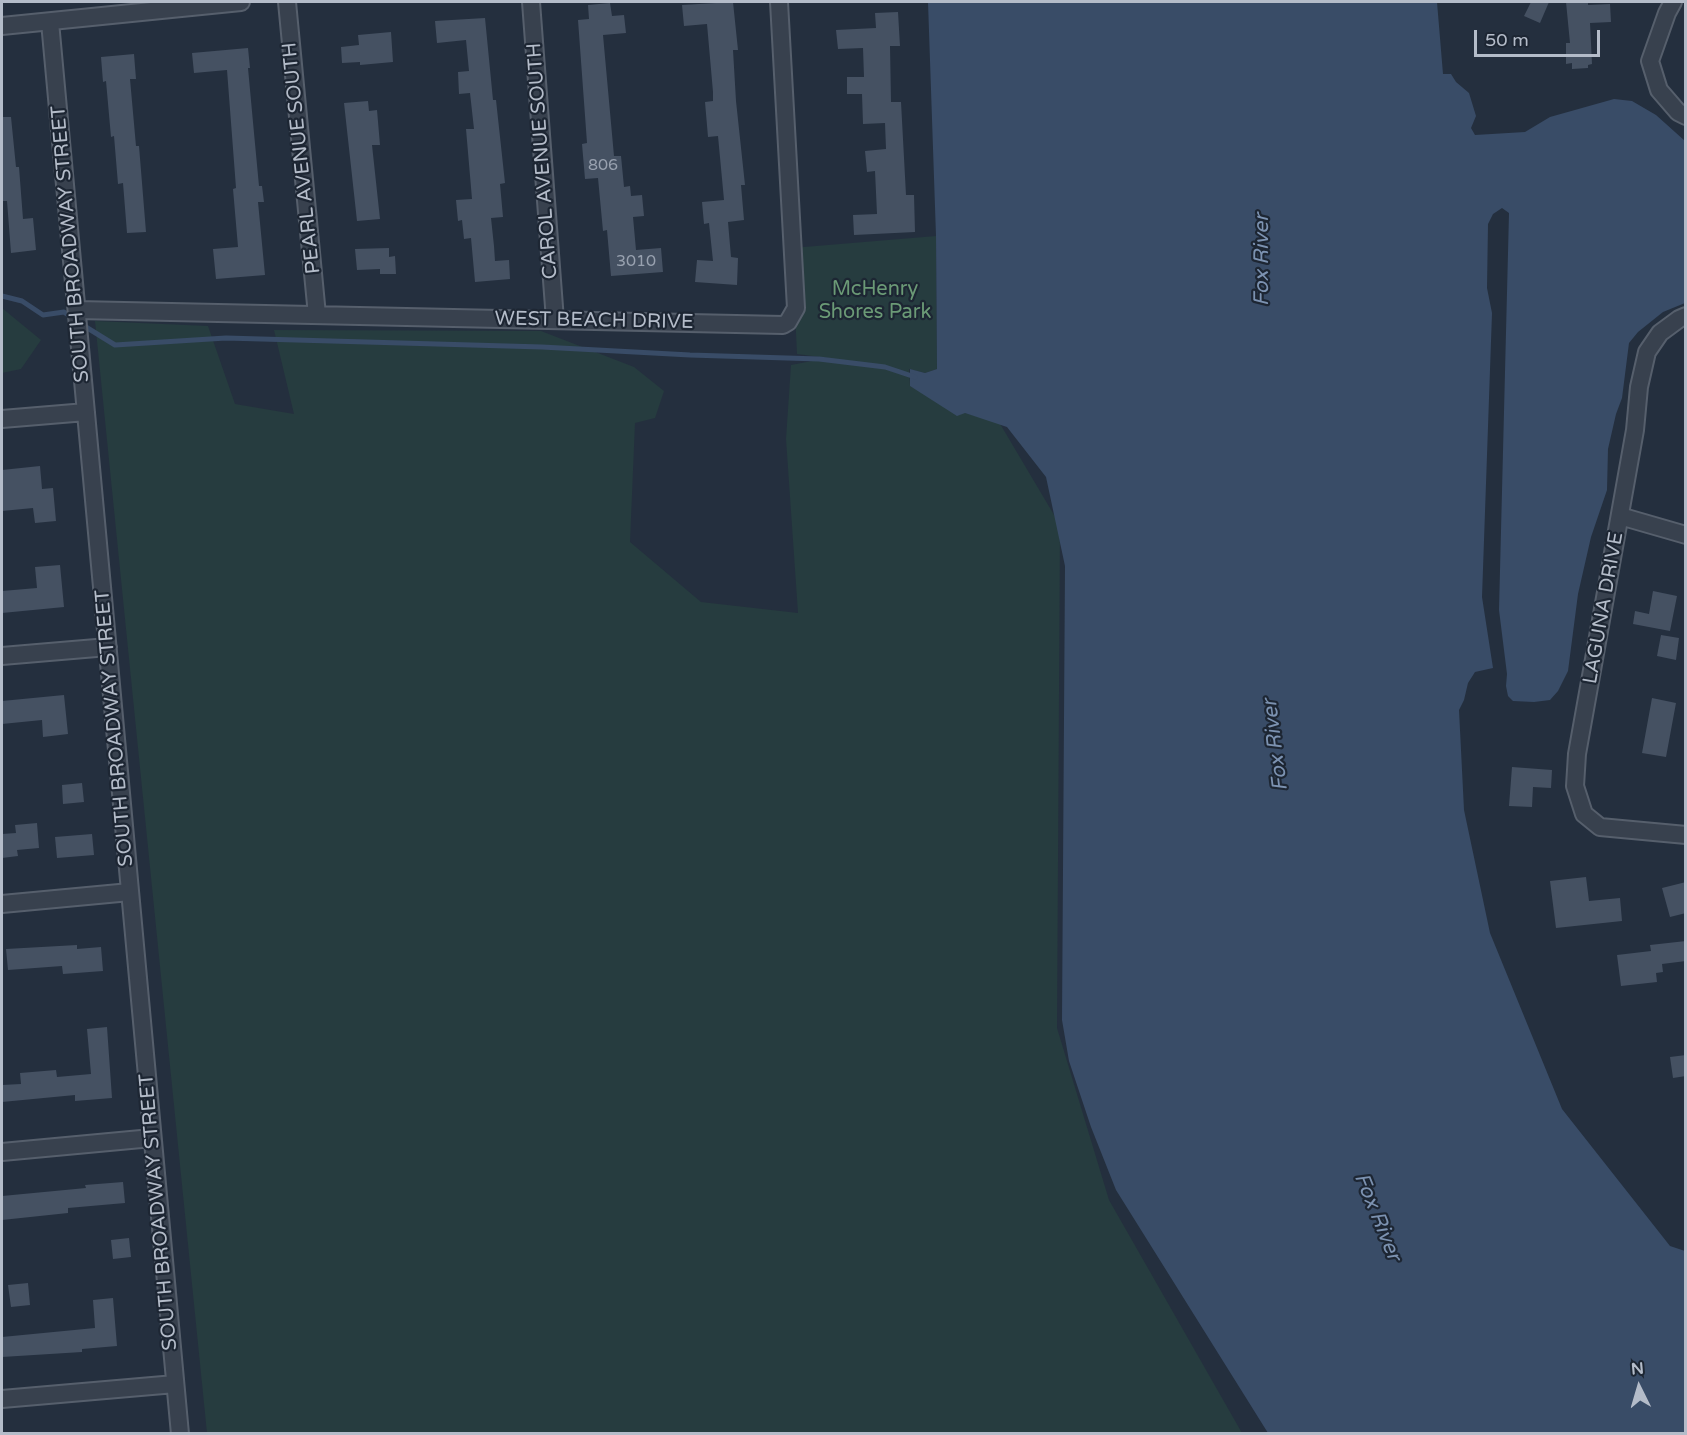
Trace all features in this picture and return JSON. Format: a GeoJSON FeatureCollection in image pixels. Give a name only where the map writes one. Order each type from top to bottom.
{"type":"FeatureCollection","features":[{"type":"Feature","properties":{"kind":"street"},"geometry":{"type":"LineString","coordinates":[[2,26],[241,2]]}},
{"type":"Feature","properties":{"kind":"street","name":"PEARL AVENUE SOUTH"},"geometry":{"type":"LineString","coordinates":[[287,2],[317,315]]}},
{"type":"Feature","properties":{"kind":"street","name":"CAROL AVENUE SOUTH"},"geometry":{"type":"LineString","coordinates":[[531,2],[555,320]]}},
{"type":"Feature","properties":{"kind":"street","name":"WEST BEACH DRIVE"},"geometry":{"type":"LineString","coordinates":[[77,310],[783,325],[792,317],[796,308],[779,2]]}},
{"type":"Feature","properties":{"kind":"street"},"geometry":{"type":"LineString","coordinates":[[1674,2],[1667,13],[1650,61],[1659,90],[1678,112],[1686,116]]}},
{"type":"Feature","properties":{"kind":"street","name":"SOUTH BROADWAY STREET"},"geometry":{"type":"LineString","coordinates":[[50,22],[180,1434]]}},
{"type":"Feature","properties":{"kind":"street","name":"LAGUNA DRIVE"},"geometry":{"type":"LineString","coordinates":[[1684,835],[1600,827],[1584,814],[1575,786],[1577,754],[1635,430],[1639,387],[1647,352],[1660,333],[1686,316]]}},
{"type":"Feature","properties":{"kind":"street"},"geometry":{"type":"LineString","coordinates":[[2,419],[86,411]]}},
{"type":"Feature","properties":{"kind":"street"},"geometry":{"type":"LineString","coordinates":[[1620,516],[1686,535]]}},
{"type":"Feature","properties":{"kind":"street"},"geometry":{"type":"LineString","coordinates":[[2,656],[108,646]]}},
{"type":"Feature","properties":{"kind":"street"},"geometry":{"type":"LineString","coordinates":[[2,904],[130,892]]}},
{"type":"Feature","properties":{"kind":"street"},"geometry":{"type":"LineString","coordinates":[[2,1152],[152,1138]]}},
{"type":"Feature","properties":{"kind":"street"},"geometry":{"type":"LineString","coordinates":[[2,1399],[175,1384]]}},
{"type":"Feature","properties":{"kind":"green space","name":"McHenry Shores Park"},"geometry":{"type":"Polygon","coordinates":[[[936,236],[937,369],[925,373],[909,369],[910,386],[965,413],[999,422],[1060,525],[1057,1028],[1109,1200],[1242,1433],[207,1433],[95,321],[208,326],[235,404],[294,414],[274,330],[541,331],[634,367],[664,391],[655,418],[635,423],[630,542],[701,602],[798,613],[786,439],[791,365],[828,358],[797,354],[792,248],[936,236]]]}},
{"type":"Feature","properties":{"kind":"green space"},"geometry":{"type":"Polygon","coordinates":[[[2,308],[41,340],[21,369],[2,373],[2,308]]]}},
{"type":"Feature","properties":{"kind":"water","name":"Fox River"},"geometry":{"type":"Polygon","coordinates":[[[928,2],[1437,2],[1443,74],[1451,74],[1456,82],[1469,93],[1476,116],[1471,128],[1475,135],[1525,132],[1550,117],[1614,99],[1632,101],[1656,115],[1685,141],[1685,303],[1663,312],[1638,332],[1629,343],[1622,398],[1608,449],[1607,490],[1591,537],[1578,594],[1568,671],[1558,691],[1550,700],[1534,702],[1513,701],[1508,696],[1506,686],[1507,674],[1499,610],[1509,213],[1502,208],[1493,214],[1488,224],[1487,288],[1492,313],[1482,597],[1493,668],[1475,672],[1468,683],[1459,710],[1464,810],[1490,933],[1562,1109],[1670,1246],[1685,1251],[1685,1433],[1268,1433],[1116,1190],[1091,1127],[1069,1061],[1062,1020],[1065,566],[1046,477],[1007,427],[965,413],[957,416],[910,386],[910,369],[925,373],[937,369],[936,236],[928,2]]]}},
{"type":"Feature","properties":{"kind":"building"},"geometry":{"type":"Polygon","coordinates":[[[733,2],[738,50],[733,50],[736,101],[745,185],[741,185],[744,220],[728,222],[731,257],[738,258],[737,285],[695,282],[697,260],[713,261],[709,223],[704,224],[702,202],[724,200],[718,136],[708,137],[705,102],[713,101],[713,92],[707,24],[684,26],[682,5],[733,2]]]}},
{"type":"Feature","properties":{"kind":"building"},"geometry":{"type":"Polygon","coordinates":[[[1531,2],[1549,2],[1540,23],[1524,16],[1531,2]]]}},
{"type":"Feature","properties":{"kind":"building"},"geometry":{"type":"Polygon","coordinates":[[[1566,2],[1588,2],[1588,5],[1610,4],[1611,22],[1590,23],[1592,64],[1588,65],[1588,68],[1572,69],[1572,63],[1566,64],[1566,43],[1570,43],[1566,2]]]}},
{"type":"Feature","properties":{"kind":"building"},"geometry":{"type":"Polygon","coordinates":[[[610,3],[612,16],[624,15],[626,33],[603,35],[614,156],[621,156],[624,187],[630,186],[631,196],[642,195],[644,216],[633,217],[636,250],[661,248],[663,272],[611,276],[607,230],[603,231],[598,178],[585,179],[582,144],[587,143],[578,20],[589,19],[588,5],[610,3]]]}},
{"type":"Feature","properties":{"kind":"building"},"geometry":{"type":"Polygon","coordinates":[[[898,12],[900,46],[890,46],[891,102],[901,102],[906,195],[914,195],[915,232],[854,235],[853,215],[877,214],[875,171],[867,172],[865,151],[886,149],[885,123],[863,124],[862,94],[847,94],[847,77],[864,77],[863,48],[838,49],[836,30],[876,28],[875,13],[898,12]]]}},
{"type":"Feature","properties":{"kind":"building"},"geometry":{"type":"Polygon","coordinates":[[[485,18],[493,100],[496,100],[505,183],[500,184],[503,217],[491,218],[495,261],[509,260],[510,279],[475,282],[471,238],[464,239],[462,220],[458,221],[456,200],[472,199],[466,129],[474,129],[470,93],[459,94],[458,72],[469,71],[466,40],[437,43],[435,21],[485,18]]]}},
{"type":"Feature","properties":{"kind":"building"},"geometry":{"type":"Polygon","coordinates":[[[391,32],[393,62],[360,65],[360,62],[342,63],[341,47],[359,45],[358,35],[391,32]]]}},
{"type":"Feature","properties":{"kind":"building"},"geometry":{"type":"Polygon","coordinates":[[[248,48],[259,186],[262,186],[264,202],[258,202],[265,275],[216,279],[213,249],[238,247],[227,70],[194,73],[192,53],[248,48]]]}},
{"type":"Feature","properties":{"kind":"building"},"geometry":{"type":"Polygon","coordinates":[[[134,54],[136,79],[130,79],[136,146],[139,146],[146,232],[127,233],[123,183],[118,184],[114,136],[111,137],[106,81],[103,82],[101,57],[134,54]]]}},
{"type":"Feature","properties":{"kind":"building"},"geometry":{"type":"Polygon","coordinates":[[[368,101],[369,111],[377,110],[380,145],[372,145],[380,219],[357,221],[344,103],[368,101]]]}},
{"type":"Feature","properties":{"kind":"building"},"geometry":{"type":"Polygon","coordinates":[[[2,117],[11,117],[16,167],[19,167],[23,219],[33,218],[36,250],[11,253],[7,201],[2,201],[2,117]]]}},
{"type":"Feature","properties":{"kind":"building"},"geometry":{"type":"Polygon","coordinates":[[[389,248],[389,257],[395,256],[396,274],[380,274],[380,269],[357,270],[355,249],[389,248]]]}},
{"type":"Feature","properties":{"kind":"building"},"geometry":{"type":"Polygon","coordinates":[[[40,466],[42,489],[53,488],[56,521],[35,523],[33,508],[2,511],[2,470],[40,466]]]}},
{"type":"Feature","properties":{"kind":"building"},"geometry":{"type":"Polygon","coordinates":[[[60,565],[64,607],[2,613],[2,591],[37,588],[35,567],[60,565]]]}},
{"type":"Feature","properties":{"kind":"building"},"geometry":{"type":"Polygon","coordinates":[[[1653,591],[1677,596],[1670,631],[1633,624],[1635,611],[1649,614],[1653,591]]]}},
{"type":"Feature","properties":{"kind":"building"},"geometry":{"type":"Polygon","coordinates":[[[1661,635],[1679,638],[1676,660],[1657,656],[1661,635]]]}},
{"type":"Feature","properties":{"kind":"building"},"geometry":{"type":"Polygon","coordinates":[[[64,695],[68,734],[43,737],[42,720],[2,724],[2,701],[64,695]]]}},
{"type":"Feature","properties":{"kind":"building"},"geometry":{"type":"Polygon","coordinates":[[[1652,698],[1676,703],[1666,757],[1642,753],[1652,698]]]}},
{"type":"Feature","properties":{"kind":"building"},"geometry":{"type":"Polygon","coordinates":[[[1512,767],[1552,770],[1551,788],[1533,787],[1532,807],[1509,806],[1512,767]]]}},
{"type":"Feature","properties":{"kind":"building"},"geometry":{"type":"Polygon","coordinates":[[[82,783],[84,802],[63,804],[62,785],[82,783]]]}},
{"type":"Feature","properties":{"kind":"building"},"geometry":{"type":"Polygon","coordinates":[[[37,823],[39,848],[17,850],[18,856],[2,858],[2,834],[16,833],[15,825],[37,823]]]}},
{"type":"Feature","properties":{"kind":"building"},"geometry":{"type":"Polygon","coordinates":[[[92,834],[94,855],[57,858],[55,837],[92,834]]]}},
{"type":"Feature","properties":{"kind":"building"},"geometry":{"type":"Polygon","coordinates":[[[1586,877],[1589,901],[1620,898],[1622,921],[1556,928],[1550,881],[1586,877]]]}},
{"type":"Feature","properties":{"kind":"building"},"geometry":{"type":"Polygon","coordinates":[[[1686,882],[1686,913],[1670,917],[1662,888],[1686,882]]]}},
{"type":"Feature","properties":{"kind":"building"},"geometry":{"type":"Polygon","coordinates":[[[1686,941],[1686,961],[1662,964],[1663,972],[1656,973],[1657,982],[1621,986],[1617,955],[1651,951],[1650,945],[1686,941]]]}},
{"type":"Feature","properties":{"kind":"building"},"geometry":{"type":"Polygon","coordinates":[[[77,945],[77,949],[101,947],[103,971],[63,974],[62,966],[8,970],[6,949],[77,945]]]}},
{"type":"Feature","properties":{"kind":"building"},"geometry":{"type":"Polygon","coordinates":[[[107,1027],[112,1098],[75,1101],[75,1095],[2,1102],[2,1085],[21,1084],[20,1073],[56,1070],[57,1077],[91,1074],[87,1029],[107,1027]]]}},
{"type":"Feature","properties":{"kind":"building"},"geometry":{"type":"Polygon","coordinates":[[[1686,1055],[1686,1076],[1673,1078],[1670,1057],[1686,1055]]]}},
{"type":"Feature","properties":{"kind":"building"},"geometry":{"type":"Polygon","coordinates":[[[123,1182],[125,1203],[68,1208],[68,1213],[2,1220],[2,1196],[123,1182]]]}},
{"type":"Feature","properties":{"kind":"building"},"geometry":{"type":"Polygon","coordinates":[[[129,1238],[131,1257],[113,1259],[111,1240],[129,1238]]]}},
{"type":"Feature","properties":{"kind":"building"},"geometry":{"type":"Polygon","coordinates":[[[28,1283],[30,1305],[11,1307],[8,1285],[28,1283]]]}},
{"type":"Feature","properties":{"kind":"building"},"geometry":{"type":"Polygon","coordinates":[[[113,1298],[117,1346],[82,1349],[82,1352],[2,1357],[2,1337],[95,1328],[93,1300],[113,1298]]]}},
{"type":"Feature","properties":{"kind":"waterway"},"geometry":{"type":"LineString","coordinates":[[2,296],[22,301],[43,315],[64,312],[74,319]]}},
{"type":"Feature","properties":{"kind":"waterway"},"geometry":{"type":"LineString","coordinates":[[81,324],[115,345],[226,338],[542,347],[819,359],[885,367],[915,377]]}}]}
